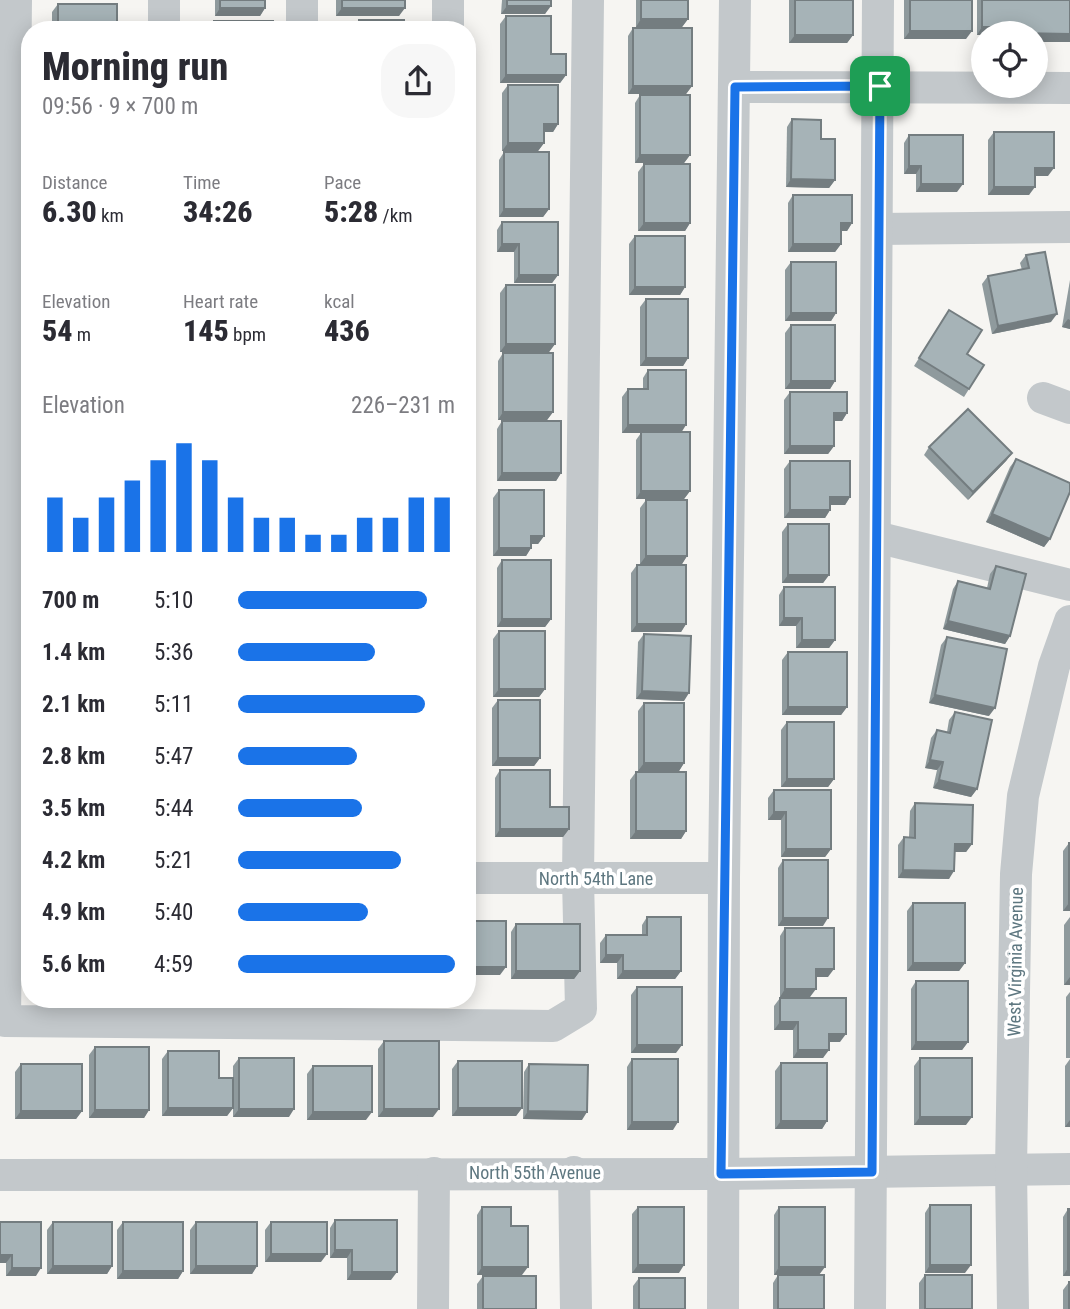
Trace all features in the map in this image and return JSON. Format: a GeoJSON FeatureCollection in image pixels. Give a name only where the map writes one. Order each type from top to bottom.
{"type":"FeatureCollection","features":[{"type":"Feature","properties":{"kind":"street"},"geometry":{"type":"LineString","coordinates":[[16,0],[5,1021],[553,1026],[581,1009],[578,879],[588,0]]}},
{"type":"Feature","properties":{"kind":"street"},"geometry":{"type":"LineString","coordinates":[[164,0],[164,21]]}},
{"type":"Feature","properties":{"kind":"street"},"geometry":{"type":"LineString","coordinates":[[302,0],[302,21]]}},
{"type":"Feature","properties":{"kind":"street"},"geometry":{"type":"LineString","coordinates":[[448,21],[449,0]]}},
{"type":"Feature","properties":{"kind":"street"},"geometry":{"type":"LineString","coordinates":[[723,1309],[721,1174],[735,0]]}},
{"type":"Feature","properties":{"kind":"street"},"geometry":{"type":"LineString","coordinates":[[870,1309],[880,86],[878,0]]}},
{"type":"Feature","properties":{"kind":"street"},"geometry":{"type":"LineString","coordinates":[[735,87],[1070,88]]}},
{"type":"Feature","properties":{"kind":"street"},"geometry":{"type":"LineString","coordinates":[[878,229],[1070,227]]}},
{"type":"Feature","properties":{"kind":"street"},"geometry":{"type":"LineString","coordinates":[[876,537],[1070,584]]}},
{"type":"Feature","properties":{"kind":"street","name":"West Virginia Avenue"},"geometry":{"type":"LineString","coordinates":[[1013,1309],[1011,1169],[1016,874],[1023,796],[1054,666],[1070,621]]}},
{"type":"Feature","properties":{"kind":"street","name":"North 54th Lane"},"geometry":{"type":"LineString","coordinates":[[476,878],[724,877]]}},
{"type":"Feature","properties":{"kind":"street","name":"North 55th Avenue"},"geometry":{"type":"LineString","coordinates":[[0,1175],[575,1172],[721,1174],[1070,1169]]}},
{"type":"Feature","properties":{"kind":"street"},"geometry":{"type":"LineString","coordinates":[[575,1172],[576,1309]]}},
{"type":"Feature","properties":{"kind":"street"},"geometry":{"type":"LineString","coordinates":[[433,1309],[434,1173]]}},
{"type":"Feature","properties":{"kind":"building"},"geometry":{"type":"Polygon","coordinates":[[[220,0],[265,0],[265,8],[220,8],[220,0]]]}},
{"type":"Feature","properties":{"kind":"building"},"geometry":{"type":"Polygon","coordinates":[[[342,0],[405,0],[405,8],[342,8],[342,0]]]}},
{"type":"Feature","properties":{"kind":"building"},"geometry":{"type":"Polygon","coordinates":[[[507,0],[551,0],[551,6],[507,6],[507,0]]]}},
{"type":"Feature","properties":{"kind":"building"},"geometry":{"type":"Polygon","coordinates":[[[641,0],[688,0],[688,19],[641,19],[641,0]]]}},
{"type":"Feature","properties":{"kind":"building"},"geometry":{"type":"Polygon","coordinates":[[[795,0],[853,0],[853,35],[795,35],[795,0]]]}},
{"type":"Feature","properties":{"kind":"building"},"geometry":{"type":"Polygon","coordinates":[[[910,0],[972,0],[971,31],[910,31],[910,0]]]}},
{"type":"Feature","properties":{"kind":"building"},"geometry":{"type":"Polygon","coordinates":[[[982,0],[1070,0],[1070,34],[1048,34],[1048,21],[982,21],[982,0]]]}},
{"type":"Feature","properties":{"kind":"building"},"geometry":{"type":"Polygon","coordinates":[[[58,4],[117,4],[117,21],[58,21],[58,4]]]}},
{"type":"Feature","properties":{"kind":"building"},"geometry":{"type":"Polygon","coordinates":[[[506,16],[551,16],[551,54],[566,54],[566,75],[506,75],[506,16]]]}},
{"type":"Feature","properties":{"kind":"building"},"geometry":{"type":"Polygon","coordinates":[[[359,20],[404,20],[404,21],[359,20]]]}},
{"type":"Feature","properties":{"kind":"building"},"geometry":{"type":"Polygon","coordinates":[[[633,28],[692,28],[692,86],[633,86],[633,28]]]}},
{"type":"Feature","properties":{"kind":"building"},"geometry":{"type":"Polygon","coordinates":[[[508,85],[558,85],[558,124],[544,124],[544,143],[508,143],[508,85]]]}},
{"type":"Feature","properties":{"kind":"building"},"geometry":{"type":"Polygon","coordinates":[[[640,95],[690,95],[690,155],[640,155],[640,95]]]}},
{"type":"Feature","properties":{"kind":"building"},"geometry":{"type":"Polygon","coordinates":[[[792,119],[821,120],[821,139],[835,139],[835,180],[791,179],[792,119]]]}},
{"type":"Feature","properties":{"kind":"building"},"geometry":{"type":"Polygon","coordinates":[[[994,132],[1054,132],[1054,168],[1035,168],[1035,187],[994,187],[994,132]]]}},
{"type":"Feature","properties":{"kind":"building"},"geometry":{"type":"Polygon","coordinates":[[[909,135],[963,135],[963,184],[921,184],[921,166],[909,166],[909,135]]]}},
{"type":"Feature","properties":{"kind":"building"},"geometry":{"type":"Polygon","coordinates":[[[504,152],[549,152],[549,209],[504,209],[504,152]]]}},
{"type":"Feature","properties":{"kind":"building"},"geometry":{"type":"Polygon","coordinates":[[[644,164],[690,164],[690,223],[644,223],[644,164]]]}},
{"type":"Feature","properties":{"kind":"building"},"geometry":{"type":"Polygon","coordinates":[[[793,195],[852,195],[852,223],[841,223],[841,244],[793,244],[793,195]]]}},
{"type":"Feature","properties":{"kind":"building"},"geometry":{"type":"Polygon","coordinates":[[[502,222],[558,222],[558,275],[519,275],[519,244],[502,244],[502,222]]]}},
{"type":"Feature","properties":{"kind":"building"},"geometry":{"type":"Polygon","coordinates":[[[635,236],[685,236],[685,287],[635,287],[635,236]]]}},
{"type":"Feature","properties":{"kind":"building"},"geometry":{"type":"Polygon","coordinates":[[[1045,252],[1057,314],[998,326],[988,276],[1029,268],[1026,255],[1045,252]]]}},
{"type":"Feature","properties":{"kind":"building"},"geometry":{"type":"Polygon","coordinates":[[[791,262],[836,262],[836,313],[791,313],[791,262]]]}},
{"type":"Feature","properties":{"kind":"building"},"geometry":{"type":"Polygon","coordinates":[[[506,285],[555,285],[555,344],[506,344],[506,285]]]}},
{"type":"Feature","properties":{"kind":"building"},"geometry":{"type":"Polygon","coordinates":[[[646,299],[688,299],[688,358],[646,358],[646,299]]]}},
{"type":"Feature","properties":{"kind":"building"},"geometry":{"type":"Polygon","coordinates":[[[949,310],[982,330],[967,354],[984,365],[969,389],[919,358],[949,310]]]}},
{"type":"Feature","properties":{"kind":"building"},"geometry":{"type":"Polygon","coordinates":[[[791,325],[835,325],[835,381],[791,381],[791,325]]]}},
{"type":"Feature","properties":{"kind":"building"},"geometry":{"type":"Polygon","coordinates":[[[503,353],[553,353],[553,412],[503,412],[503,353]]]}},
{"type":"Feature","properties":{"kind":"building"},"geometry":{"type":"Polygon","coordinates":[[[648,370],[686,370],[686,425],[628,425],[628,389],[648,389],[648,370]]]}},
{"type":"Feature","properties":{"kind":"building"},"geometry":{"type":"Polygon","coordinates":[[[790,392],[847,392],[847,413],[834,413],[834,446],[790,446],[790,392]]]}},
{"type":"Feature","properties":{"kind":"building"},"geometry":{"type":"Polygon","coordinates":[[[968,409],[1012,453],[973,492],[929,447],[968,409]]]}},
{"type":"Feature","properties":{"kind":"building"},"geometry":{"type":"Polygon","coordinates":[[[502,421],[561,421],[561,473],[502,473],[502,421]]]}},
{"type":"Feature","properties":{"kind":"building"},"geometry":{"type":"Polygon","coordinates":[[[641,432],[690,432],[690,491],[641,491],[641,432]]]}},
{"type":"Feature","properties":{"kind":"building"},"geometry":{"type":"Polygon","coordinates":[[[1016,459],[1070,483],[1070,492],[1050,539],[992,514],[1016,459]]]}},
{"type":"Feature","properties":{"kind":"building"},"geometry":{"type":"Polygon","coordinates":[[[790,461],[850,461],[850,497],[830,497],[830,510],[790,510],[790,461]]]}},
{"type":"Feature","properties":{"kind":"building"},"geometry":{"type":"Polygon","coordinates":[[[499,490],[544,490],[544,536],[531,536],[531,548],[499,548],[499,490]]]}},
{"type":"Feature","properties":{"kind":"building"},"geometry":{"type":"Polygon","coordinates":[[[646,500],[687,500],[687,556],[646,556],[646,500]]]}},
{"type":"Feature","properties":{"kind":"building"},"geometry":{"type":"Polygon","coordinates":[[[788,524],[829,524],[829,575],[788,575],[788,524]]]}},
{"type":"Feature","properties":{"kind":"building"},"geometry":{"type":"Polygon","coordinates":[[[502,560],[551,560],[551,619],[502,619],[502,560]]]}},
{"type":"Feature","properties":{"kind":"building"},"geometry":{"type":"Polygon","coordinates":[[[637,565],[686,565],[686,624],[637,624],[637,565]]]}},
{"type":"Feature","properties":{"kind":"building"},"geometry":{"type":"Polygon","coordinates":[[[996,566],[1026,574],[1010,636],[948,621],[958,581],[990,589],[996,566]]]}},
{"type":"Feature","properties":{"kind":"building"},"geometry":{"type":"Polygon","coordinates":[[[784,587],[835,587],[835,640],[802,640],[802,618],[784,618],[784,587]]]}},
{"type":"Feature","properties":{"kind":"building"},"geometry":{"type":"Polygon","coordinates":[[[499,631],[545,631],[545,689],[499,689],[499,631]]]}},
{"type":"Feature","properties":{"kind":"building"},"geometry":{"type":"Polygon","coordinates":[[[644,634],[691,636],[689,693],[642,691],[644,634]]]}},
{"type":"Feature","properties":{"kind":"building"},"geometry":{"type":"Polygon","coordinates":[[[947,637],[1007,649],[995,708],[935,695],[947,637]]]}},
{"type":"Feature","properties":{"kind":"building"},"geometry":{"type":"Polygon","coordinates":[[[788,652],[847,652],[847,707],[788,707],[788,652]]]}},
{"type":"Feature","properties":{"kind":"building"},"geometry":{"type":"Polygon","coordinates":[[[498,700],[540,700],[540,758],[498,758],[498,700]]]}},
{"type":"Feature","properties":{"kind":"building"},"geometry":{"type":"Polygon","coordinates":[[[644,703],[684,703],[684,763],[644,763],[644,703]]]}},
{"type":"Feature","properties":{"kind":"building"},"geometry":{"type":"Polygon","coordinates":[[[955,712],[992,720],[977,789],[939,780],[943,762],[930,760],[937,730],[950,733],[955,712]]]}},
{"type":"Feature","properties":{"kind":"building"},"geometry":{"type":"Polygon","coordinates":[[[787,722],[834,722],[834,779],[787,779],[787,722]]]}},
{"type":"Feature","properties":{"kind":"building"},"geometry":{"type":"Polygon","coordinates":[[[500,770],[550,770],[550,807],[569,807],[569,829],[500,829],[500,770]]]}},
{"type":"Feature","properties":{"kind":"building"},"geometry":{"type":"Polygon","coordinates":[[[636,772],[686,772],[686,831],[636,831],[636,772]]]}},
{"type":"Feature","properties":{"kind":"building"},"geometry":{"type":"Polygon","coordinates":[[[774,790],[831,790],[831,849],[786,849],[786,812],[774,812],[774,790]]]}},
{"type":"Feature","properties":{"kind":"building"},"geometry":{"type":"Polygon","coordinates":[[[915,803],[973,805],[972,844],[955,844],[954,871],[903,870],[904,837],[915,838],[915,803]]]}},
{"type":"Feature","properties":{"kind":"building"},"geometry":{"type":"Polygon","coordinates":[[[1070,843],[1070,903],[1069,903],[1070,843]]]}},
{"type":"Feature","properties":{"kind":"building"},"geometry":{"type":"Polygon","coordinates":[[[783,860],[828,860],[828,918],[783,918],[783,860]]]}},
{"type":"Feature","properties":{"kind":"building"},"geometry":{"type":"Polygon","coordinates":[[[913,903],[965,903],[965,963],[913,963],[913,903]]]}},
{"type":"Feature","properties":{"kind":"building"},"geometry":{"type":"Polygon","coordinates":[[[647,917],[681,917],[681,971],[623,971],[623,955],[606,955],[606,935],[647,935],[647,917]]]}},
{"type":"Feature","properties":{"kind":"building"},"geometry":{"type":"Polygon","coordinates":[[[476,921],[506,921],[506,967],[476,967],[476,921]]]}},
{"type":"Feature","properties":{"kind":"building"},"geometry":{"type":"Polygon","coordinates":[[[516,924],[580,924],[580,971],[516,971],[516,924]]]}},
{"type":"Feature","properties":{"kind":"building"},"geometry":{"type":"Polygon","coordinates":[[[785,928],[834,928],[834,969],[816,969],[816,989],[785,989],[785,928]]]}},
{"type":"Feature","properties":{"kind":"building"},"geometry":{"type":"Polygon","coordinates":[[[916,981],[968,981],[968,1042],[916,1042],[916,981]]]}},
{"type":"Feature","properties":{"kind":"building"},"geometry":{"type":"Polygon","coordinates":[[[637,987],[682,987],[682,1045],[637,1045],[637,987]]]}},
{"type":"Feature","properties":{"kind":"building"},"geometry":{"type":"Polygon","coordinates":[[[780,998],[846,998],[846,1034],[829,1034],[829,1050],[798,1050],[798,1022],[780,1022],[780,998]]]}},
{"type":"Feature","properties":{"kind":"building"},"geometry":{"type":"Polygon","coordinates":[[[384,1041],[439,1041],[439,1109],[384,1109],[384,1041]]]}},
{"type":"Feature","properties":{"kind":"building"},"geometry":{"type":"Polygon","coordinates":[[[95,1047],[149,1047],[149,1110],[95,1110],[95,1047]]]}},
{"type":"Feature","properties":{"kind":"building"},"geometry":{"type":"Polygon","coordinates":[[[168,1051],[219,1051],[219,1078],[233,1078],[233,1108],[168,1108],[168,1051]]]}},
{"type":"Feature","properties":{"kind":"building"},"geometry":{"type":"Polygon","coordinates":[[[239,1058],[294,1058],[294,1109],[239,1109],[239,1058]]]}},
{"type":"Feature","properties":{"kind":"building"},"geometry":{"type":"Polygon","coordinates":[[[920,1058],[972,1058],[972,1117],[920,1117],[920,1058]]]}},
{"type":"Feature","properties":{"kind":"building"},"geometry":{"type":"Polygon","coordinates":[[[632,1059],[678,1059],[678,1122],[632,1122],[632,1059]]]}},
{"type":"Feature","properties":{"kind":"building"},"geometry":{"type":"Polygon","coordinates":[[[458,1061],[522,1061],[522,1108],[458,1108],[458,1061]]]}},
{"type":"Feature","properties":{"kind":"building"},"geometry":{"type":"Polygon","coordinates":[[[781,1063],[827,1063],[827,1121],[781,1121],[781,1063]]]}},
{"type":"Feature","properties":{"kind":"building"},"geometry":{"type":"Polygon","coordinates":[[[21,1064],[82,1064],[82,1111],[21,1111],[21,1064]]]}},
{"type":"Feature","properties":{"kind":"building"},"geometry":{"type":"Polygon","coordinates":[[[529,1064],[588,1065],[587,1112],[528,1111],[529,1064]]]}},
{"type":"Feature","properties":{"kind":"building"},"geometry":{"type":"Polygon","coordinates":[[[313,1066],[372,1066],[372,1112],[313,1112],[313,1066]]]}},
{"type":"Feature","properties":{"kind":"building"},"geometry":{"type":"Polygon","coordinates":[[[930,1205],[971,1205],[971,1265],[930,1265],[930,1205]]]}},
{"type":"Feature","properties":{"kind":"building"},"geometry":{"type":"Polygon","coordinates":[[[482,1207],[511,1207],[511,1226],[528,1226],[528,1267],[482,1267],[482,1207]]]}},
{"type":"Feature","properties":{"kind":"building"},"geometry":{"type":"Polygon","coordinates":[[[638,1207],[684,1207],[684,1265],[638,1265],[638,1207]]]}},
{"type":"Feature","properties":{"kind":"building"},"geometry":{"type":"Polygon","coordinates":[[[779,1207],[825,1207],[825,1267],[779,1267],[779,1207]]]}},
{"type":"Feature","properties":{"kind":"building"},"geometry":{"type":"Polygon","coordinates":[[[1070,1209],[1070,1268],[1068,1268],[1070,1209]]]}},
{"type":"Feature","properties":{"kind":"building"},"geometry":{"type":"Polygon","coordinates":[[[335,1220],[397,1220],[397,1272],[352,1272],[352,1250],[335,1250],[335,1220]]]}},
{"type":"Feature","properties":{"kind":"building"},"geometry":{"type":"Polygon","coordinates":[[[0,1222],[41,1222],[41,1268],[12,1268],[12,1255],[0,1255],[0,1222]]]}},
{"type":"Feature","properties":{"kind":"building"},"geometry":{"type":"Polygon","coordinates":[[[53,1222],[112,1222],[112,1266],[53,1266],[53,1222]]]}},
{"type":"Feature","properties":{"kind":"building"},"geometry":{"type":"Polygon","coordinates":[[[123,1222],[183,1222],[183,1271],[123,1271],[123,1222]]]}},
{"type":"Feature","properties":{"kind":"building"},"geometry":{"type":"Polygon","coordinates":[[[196,1222],[257,1222],[257,1266],[196,1266],[196,1222]]]}},
{"type":"Feature","properties":{"kind":"building"},"geometry":{"type":"Polygon","coordinates":[[[271,1222],[327,1222],[327,1254],[271,1254],[271,1222]]]}},
{"type":"Feature","properties":{"kind":"building"},"geometry":{"type":"Polygon","coordinates":[[[778,1275],[824,1275],[824,1309],[778,1309],[778,1275]]]}},
{"type":"Feature","properties":{"kind":"building"},"geometry":{"type":"Polygon","coordinates":[[[925,1275],[972,1275],[972,1309],[925,1309],[925,1275]]]}},
{"type":"Feature","properties":{"kind":"building"},"geometry":{"type":"Polygon","coordinates":[[[483,1276],[536,1276],[536,1309],[483,1309],[483,1276]]]}},
{"type":"Feature","properties":{"kind":"building"},"geometry":{"type":"Polygon","coordinates":[[[639,1278],[685,1278],[685,1309],[639,1309],[639,1278]]]}},
{"type":"Feature","properties":{"kind":"route"},"geometry":{"type":"LineString","coordinates":[[880,86],[872,1172],[721,1174],[735,87],[880,86]]}}]}
